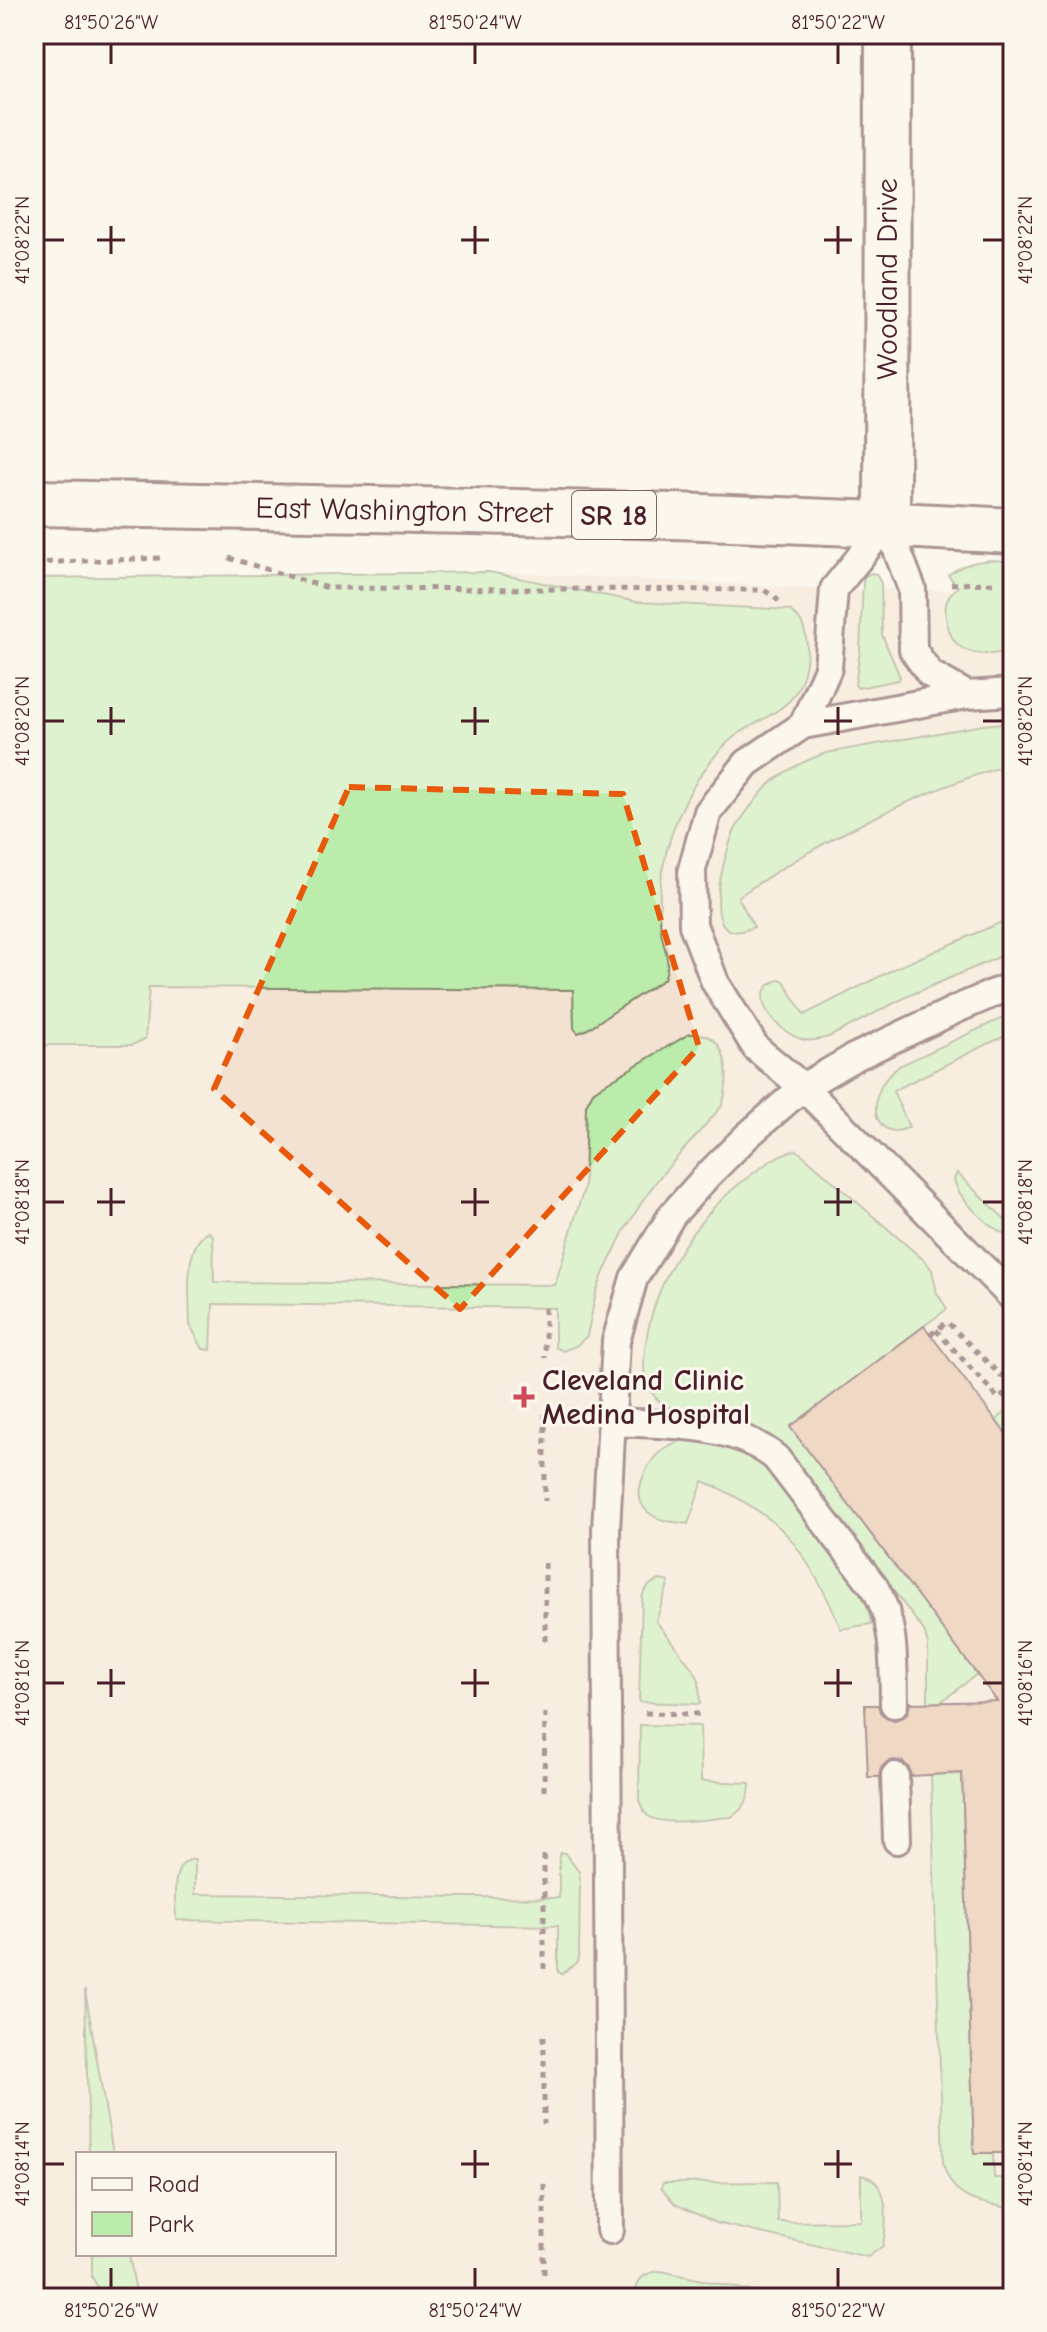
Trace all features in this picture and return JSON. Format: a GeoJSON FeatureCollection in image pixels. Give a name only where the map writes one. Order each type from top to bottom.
{"type":"FeatureCollection","features":[{"type":"Feature","properties":{"kind":"main road","name":"Woodland Drive"},"geometry":{"type":"LineString","coordinates":[[887,524],[888,34]]}},
{"type":"Feature","properties":{"kind":"main road","name":"East Washington Street"},"geometry":{"type":"LineString","coordinates":[[34,503],[547,513],[1013,531]]}},
{"type":"Feature","properties":{"kind":"lane"},"geometry":{"type":"LineString","coordinates":[[803,725],[828,668],[834,589],[887,524],[912,589],[913,650],[930,674],[967,695]]}},
{"type":"Feature","properties":{"kind":"lane"},"geometry":{"type":"LineString","coordinates":[[1013,692],[967,695],[803,725],[747,763],[708,812],[692,869],[693,925],[715,982],[756,1048],[803,1087],[1013,1298]]}},
{"type":"Feature","properties":{"kind":"lane"},"geometry":{"type":"LineString","coordinates":[[610,2230],[606,1530],[616,1341],[634,1278],[672,1215],[747,1136],[803,1087],[853,1058],[1013,985]]}},
{"type":"Feature","properties":{"kind":"lane"},"geometry":{"type":"LineString","coordinates":[[611,1422],[686,1426],[716,1432],[762,1447],[776,1458],[884,1602],[891,1626],[894,1704]]}},
{"type":"Feature","properties":{"kind":"lane"},"geometry":{"type":"LineString","coordinates":[[895,1776],[897,1840]]}},
{"type":"Feature","properties":{"kind":"path"},"geometry":{"type":"LineString","coordinates":[[223,556],[328,588],[764,590],[783,605]]}},
{"type":"Feature","properties":{"kind":"path"},"geometry":{"type":"LineString","coordinates":[[34,563],[160,558]]}},
{"type":"Feature","properties":{"kind":"path"},"geometry":{"type":"LineString","coordinates":[[946,588],[952,583],[1011,583]]}},
{"type":"Feature","properties":{"kind":"path"},"geometry":{"type":"LineString","coordinates":[[545,1308],[545,1358]]}},
{"type":"Feature","properties":{"kind":"path"},"geometry":{"type":"LineString","coordinates":[[1013,1364],[1001,1376],[947,1322],[933,1333],[999,1399],[1013,1386]]}},
{"type":"Feature","properties":{"kind":"path"},"geometry":{"type":"LineString","coordinates":[[545,1414],[545,1501]]}},
{"type":"Feature","properties":{"kind":"path"},"geometry":{"type":"LineString","coordinates":[[545,1563],[545,1645]]}},
{"type":"Feature","properties":{"kind":"path"},"geometry":{"type":"LineString","coordinates":[[544,1791],[545,1708]]}},
{"type":"Feature","properties":{"kind":"path"},"geometry":{"type":"LineString","coordinates":[[640,1713],[700,1714]]}},
{"type":"Feature","properties":{"kind":"path"},"geometry":{"type":"LineString","coordinates":[[544,1855],[544,1974]]}},
{"type":"Feature","properties":{"kind":"path"},"geometry":{"type":"LineString","coordinates":[[544,2036],[544,2124]]}},
{"type":"Feature","properties":{"kind":"path"},"geometry":{"type":"LineString","coordinates":[[544,2184],[544,2277]]}},
{"type":"Feature","properties":{"kind":"highlighted area"},"geometry":{"type":"Polygon","coordinates":[[[349,787],[623,794],[699,1047],[460,1309],[214,1089],[349,787]]]}},
{"type":"Feature","properties":{"kind":"shaded area","name":"Cleveland Clinic Medina Hospital"},"geometry":{"type":"Polygon","coordinates":[[[516,573],[834,589],[1013,593],[1013,2298],[34,2298],[34,589],[516,573]]]}},
{"type":"Feature","properties":{"kind":"green space"},"geometry":{"type":"Polygon","coordinates":[[[994,560],[1013,562],[1013,651],[974,653],[957,644],[950,632],[947,602],[958,587],[948,575],[970,564],[994,560]]]}},
{"type":"Feature","properties":{"kind":"green space"},"geometry":{"type":"Polygon","coordinates":[[[489,572],[637,602],[790,610],[802,624],[807,653],[796,693],[777,711],[741,732],[723,747],[698,779],[679,814],[666,852],[660,891],[661,931],[667,961],[664,979],[578,1033],[574,1028],[573,990],[149,987],[145,1039],[132,1045],[34,1045],[34,578],[489,572]]]}},
{"type":"Feature","properties":{"kind":"green space"},"geometry":{"type":"Polygon","coordinates":[[[871,573],[876,574],[881,583],[882,635],[900,677],[858,688],[855,685],[860,651],[863,580],[871,573]]]}},
{"type":"Feature","properties":{"kind":"green space"},"geometry":{"type":"Polygon","coordinates":[[[1013,722],[1013,763],[905,803],[802,856],[738,897],[754,927],[736,931],[725,926],[719,915],[718,898],[730,844],[744,816],[778,777],[826,753],[1013,722]]]}},
{"type":"Feature","properties":{"kind":"green space"},"geometry":{"type":"Polygon","coordinates":[[[1013,917],[1013,951],[908,996],[829,1037],[810,1041],[794,1036],[775,1021],[764,1002],[764,993],[769,985],[781,979],[804,1015],[896,968],[1013,917]]]}},
{"type":"Feature","properties":{"kind":"green space"},"geometry":{"type":"Polygon","coordinates":[[[1013,1013],[1013,1033],[893,1091],[909,1127],[892,1131],[880,1123],[876,1108],[879,1091],[899,1066],[1013,1013]]]}},
{"type":"Feature","properties":{"kind":"green space"},"geometry":{"type":"Polygon","coordinates":[[[689,1034],[713,1039],[720,1047],[726,1070],[722,1106],[658,1179],[624,1231],[596,1293],[587,1336],[576,1346],[563,1351],[555,1347],[555,1308],[213,1304],[211,1350],[203,1349],[190,1325],[189,1274],[195,1248],[200,1238],[209,1232],[213,1236],[214,1282],[555,1285],[584,1188],[586,1105],[593,1092],[603,1085],[689,1034]]]}},
{"type":"Feature","properties":{"kind":"green space"},"geometry":{"type":"Polygon","coordinates":[[[797,1150],[926,1262],[932,1270],[937,1293],[947,1309],[924,1326],[977,1674],[941,1702],[928,1703],[928,1645],[924,1631],[790,1453],[766,1434],[745,1423],[685,1413],[665,1405],[652,1393],[644,1372],[651,1317],[659,1293],[683,1246],[735,1188],[775,1158],[797,1150]]]}},
{"type":"Feature","properties":{"kind":"green space"},"geometry":{"type":"Polygon","coordinates":[[[957,1173],[1013,1227],[1013,1236],[996,1229],[969,1205],[954,1179],[957,1173]]]}},
{"type":"Feature","properties":{"kind":"green space"},"geometry":{"type":"Polygon","coordinates":[[[1013,1403],[1013,1443],[996,1421],[1013,1403]]]}},
{"type":"Feature","properties":{"kind":"green space"},"geometry":{"type":"Polygon","coordinates":[[[684,1440],[726,1448],[765,1466],[859,1588],[868,1607],[871,1624],[841,1629],[820,1584],[792,1541],[763,1514],[726,1492],[703,1481],[688,1524],[660,1519],[645,1509],[640,1492],[649,1465],[663,1449],[684,1440]]]}},
{"type":"Feature","properties":{"kind":"green space"},"geometry":{"type":"Polygon","coordinates":[[[660,1580],[669,1582],[656,1621],[695,1672],[699,1680],[700,1704],[639,1702],[642,1597],[649,1586],[660,1580]]]}},
{"type":"Feature","properties":{"kind":"green space"},"geometry":{"type":"Polygon","coordinates":[[[640,1725],[700,1726],[701,1781],[750,1783],[743,1807],[731,1817],[700,1820],[665,1821],[648,1816],[639,1800],[640,1725]]]}},
{"type":"Feature","properties":{"kind":"green space"},"geometry":{"type":"Polygon","coordinates":[[[962,1774],[974,2152],[993,2153],[994,2178],[1013,2178],[1013,2209],[978,2201],[960,2193],[943,2163],[931,1775],[962,1774]]]}},
{"type":"Feature","properties":{"kind":"green space"},"geometry":{"type":"Polygon","coordinates":[[[561,1853],[565,1853],[580,1878],[578,1962],[562,1974],[558,1972],[558,1926],[176,1920],[177,1874],[186,1862],[195,1859],[195,1894],[559,1898],[561,1853]]]}},
{"type":"Feature","properties":{"kind":"green space"},"geometry":{"type":"Polygon","coordinates":[[[85,1990],[113,2152],[89,2152],[85,1990]]]}},
{"type":"Feature","properties":{"kind":"green space"},"geometry":{"type":"Polygon","coordinates":[[[861,2175],[878,2185],[886,2214],[883,2246],[868,2257],[716,2223],[675,2204],[661,2188],[663,2183],[777,2182],[778,2222],[861,2221],[861,2175]]]}},
{"type":"Feature","properties":{"kind":"green space"},"geometry":{"type":"Polygon","coordinates":[[[92,2256],[129,2256],[137,2298],[104,2298],[92,2277],[92,2256]]]}},
{"type":"Feature","properties":{"kind":"green space"},"geometry":{"type":"Polygon","coordinates":[[[660,2271],[782,2298],[635,2298],[641,2278],[660,2271]]]}},
{"type":"Feature","properties":{"kind":"building"},"geometry":{"type":"Polygon","coordinates":[[[924,1326],[1013,1443],[1013,2153],[974,2153],[962,1773],[911,1776],[903,1762],[894,1760],[881,1768],[879,1777],[868,1777],[865,1705],[878,1705],[886,1718],[895,1720],[908,1712],[910,1703],[997,1701],[790,1427],[924,1326]]]}},
{"type":"Feature","properties":{"kind":"place","name":"Cleveland Clinic Medina Hospital"},"geometry":{"type":"Point","coordinates":[524,1397]}}]}
